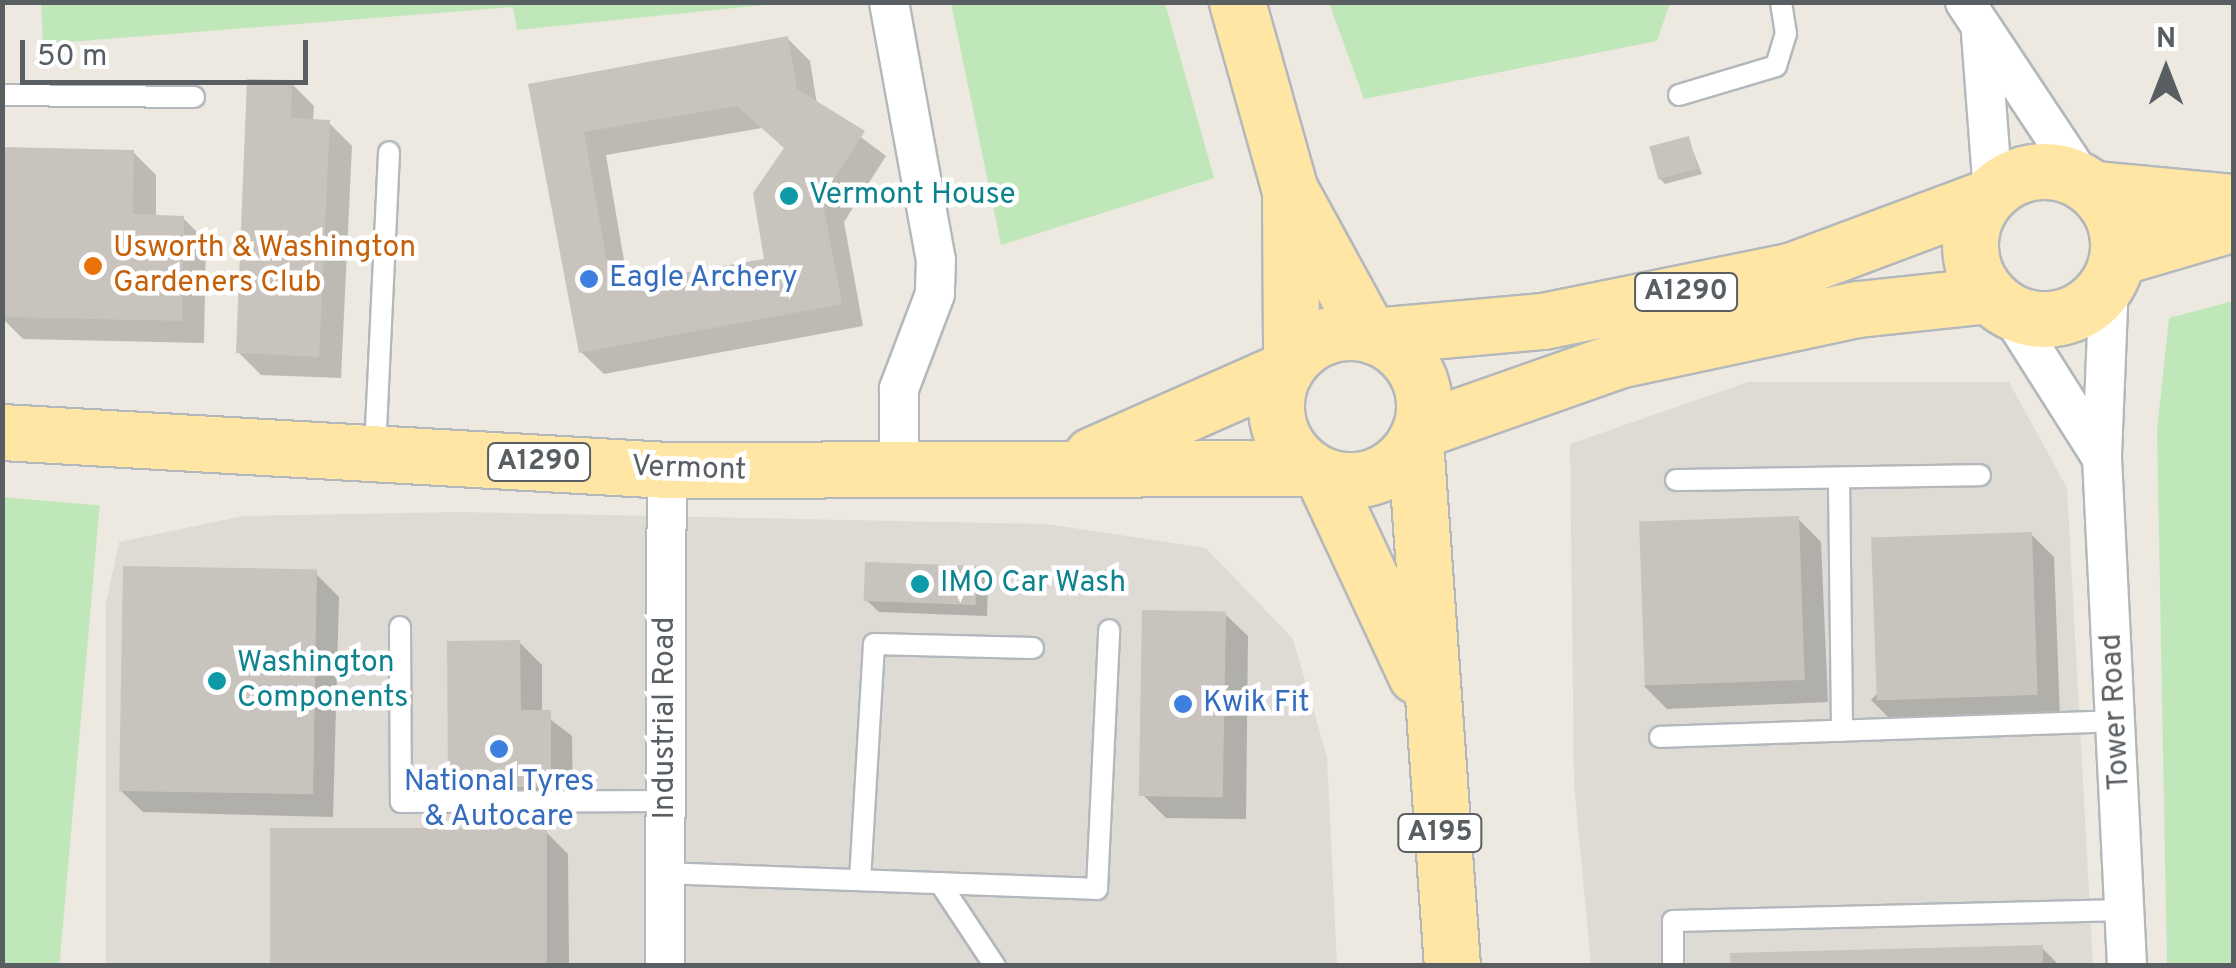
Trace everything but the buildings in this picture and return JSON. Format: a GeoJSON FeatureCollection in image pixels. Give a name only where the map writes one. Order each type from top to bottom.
{"type":"FeatureCollection","features":[{"type":"Feature","properties":{"kind":"main road","name":"A195"},"geometry":{"type":"LineString","coordinates":[[1237,2],[1290,190],[1371,335],[1416,374],[1428,701],[1452,966]]}},
{"type":"Feature","properties":{"kind":"main road","name":"A1290"},"geometry":{"type":"LineString","coordinates":[[1371,335],[1543,321],[1793,270],[1989,195],[2032,172],[2090,187],[2234,202]]}},
{"type":"Feature","properties":{"kind":"main road"},"geometry":{"type":"LineString","coordinates":[[2090,187],[2110,209],[2113,269]]}},
{"type":"Feature","properties":{"kind":"main road","name":"A195"},"geometry":{"type":"LineString","coordinates":[[1290,190],[1288,365],[1275,412],[1315,472],[1428,701]]}},
{"type":"Feature","properties":{"kind":"main road"},"geometry":{"type":"LineString","coordinates":[[1989,195],[1970,258],[1999,303]]}},
{"type":"Feature","properties":{"kind":"main road","name":"A1290"},"geometry":{"type":"LineString","coordinates":[[1418,436],[1622,358],[1858,309],[1999,303],[2053,318],[2095,299],[2113,269],[2234,223]]}},
{"type":"Feature","properties":{"kind":"main road"},"geometry":{"type":"LineString","coordinates":[[1288,365],[1326,336],[1371,335]]}},
{"type":"Feature","properties":{"kind":"main road","name":"Vermont"},"geometry":{"type":"LineString","coordinates":[[1076,462],[1288,365]]}},
{"type":"Feature","properties":{"kind":"main road","name":"Vermont"},"geometry":{"type":"LineString","coordinates":[[2,432],[667,470],[900,475],[1076,462],[1315,472]]}},
{"type":"Feature","properties":{"kind":"main road"},"geometry":{"type":"LineString","coordinates":[[1315,472],[1386,472],[1418,436]]}},
{"type":"Feature","properties":{"kind":"street"},"geometry":{"type":"LineString","coordinates":[[889,2],[936,260],[934,294],[900,390],[900,475]]}},
{"type":"Feature","properties":{"kind":"street"},"geometry":{"type":"LineString","coordinates":[[1973,16],[2090,187]]}},
{"type":"Feature","properties":{"kind":"street"},"geometry":{"type":"LineString","coordinates":[[1973,16],[1989,195]]}},
{"type":"Feature","properties":{"kind":"street","name":"Tower Road"},"geometry":{"type":"LineString","coordinates":[[2113,269],[2102,458],[2120,721],[2126,966]]}},
{"type":"Feature","properties":{"kind":"street","name":"Tower Road"},"geometry":{"type":"LineString","coordinates":[[1999,303],[2102,458]]}},
{"type":"Feature","properties":{"kind":"street","name":"Industrial Road"},"geometry":{"type":"LineString","coordinates":[[665,966],[667,470]]}},
{"type":"Feature","properties":{"kind":"lane"},"geometry":{"type":"LineString","coordinates":[[1679,94],[1776,66],[1786,34],[1782,2]]}},
{"type":"Feature","properties":{"kind":"lane"},"geometry":{"type":"LineString","coordinates":[[2,95],[194,97]]}},
{"type":"Feature","properties":{"kind":"lane"},"geometry":{"type":"LineString","coordinates":[[375,452],[389,152]]}},
{"type":"Feature","properties":{"kind":"lane"},"geometry":{"type":"LineString","coordinates":[[1676,480],[1839,480],[1980,474]]}},
{"type":"Feature","properties":{"kind":"lane"},"geometry":{"type":"LineString","coordinates":[[1839,480],[1842,731]]}},
{"type":"Feature","properties":{"kind":"lane"},"geometry":{"type":"LineString","coordinates":[[400,627],[401,802],[666,801]]}},
{"type":"Feature","properties":{"kind":"lane"},"geometry":{"type":"LineString","coordinates":[[666,872],[1097,889],[1109,630]]}},
{"type":"Feature","properties":{"kind":"lane"},"geometry":{"type":"LineString","coordinates":[[860,880],[874,644],[1033,648]]}},
{"type":"Feature","properties":{"kind":"lane"},"geometry":{"type":"LineString","coordinates":[[1660,738],[2120,721]]}},
{"type":"Feature","properties":{"kind":"lane"},"geometry":{"type":"LineString","coordinates":[[940,883],[996,966]]}},
{"type":"Feature","properties":{"kind":"lane"},"geometry":{"type":"LineString","coordinates":[[1673,966],[1673,921],[2125,910]]}},
{"type":"Feature","properties":{"kind":"shaded area"},"geometry":{"type":"Polygon","coordinates":[[[1748,382],[2009,382],[2067,488],[2093,965],[1591,965],[1574,784],[1570,444],[1748,382]]]}},
{"type":"Feature","properties":{"kind":"shaded area"},"geometry":{"type":"Polygon","coordinates":[[[460,512],[1047,524],[1206,548],[1293,639],[1327,757],[1337,965],[106,966],[106,604],[119,542],[243,516],[460,512]]]}},
{"type":"Feature","properties":{"kind":"green space"},"geometry":{"type":"Polygon","coordinates":[[[1329,2],[1670,3],[1657,41],[1364,99],[1329,2]]]}},
{"type":"Feature","properties":{"kind":"green space"},"geometry":{"type":"Polygon","coordinates":[[[41,3],[764,5],[517,30],[513,7],[43,44],[41,3]]]}},
{"type":"Feature","properties":{"kind":"green space"},"geometry":{"type":"Polygon","coordinates":[[[951,3],[1165,3],[1214,178],[1001,245],[951,3]]]}},
{"type":"Feature","properties":{"kind":"green space"},"geometry":{"type":"Polygon","coordinates":[[[2233,301],[2233,965],[2167,965],[2157,430],[2169,318],[2233,301]]]}},
{"type":"Feature","properties":{"kind":"green space"},"geometry":{"type":"Polygon","coordinates":[[[2,497],[100,506],[59,966],[2,966],[2,497]]]}},
{"type":"Feature","properties":{"kind":"place","name":"Vermont House"},"geometry":{"type":"Point","coordinates":[789,196]}},
{"type":"Feature","properties":{"kind":"place","name":"Usworth & Washington Gardeners Club"},"geometry":{"type":"Point","coordinates":[93,266]}},
{"type":"Feature","properties":{"kind":"place","name":"Eagle Archery"},"geometry":{"type":"Point","coordinates":[589,279]}},
{"type":"Feature","properties":{"kind":"place","name":"IMO Car Wash"},"geometry":{"type":"Point","coordinates":[920,584]}},
{"type":"Feature","properties":{"kind":"place","name":"Washington Components"},"geometry":{"type":"Point","coordinates":[217,681]}},
{"type":"Feature","properties":{"kind":"place","name":"Kwik Fit"},"geometry":{"type":"Point","coordinates":[1183,704]}},
{"type":"Feature","properties":{"kind":"place","name":"National Tyres & Autocare"},"geometry":{"type":"Point","coordinates":[499,749]}}]}
